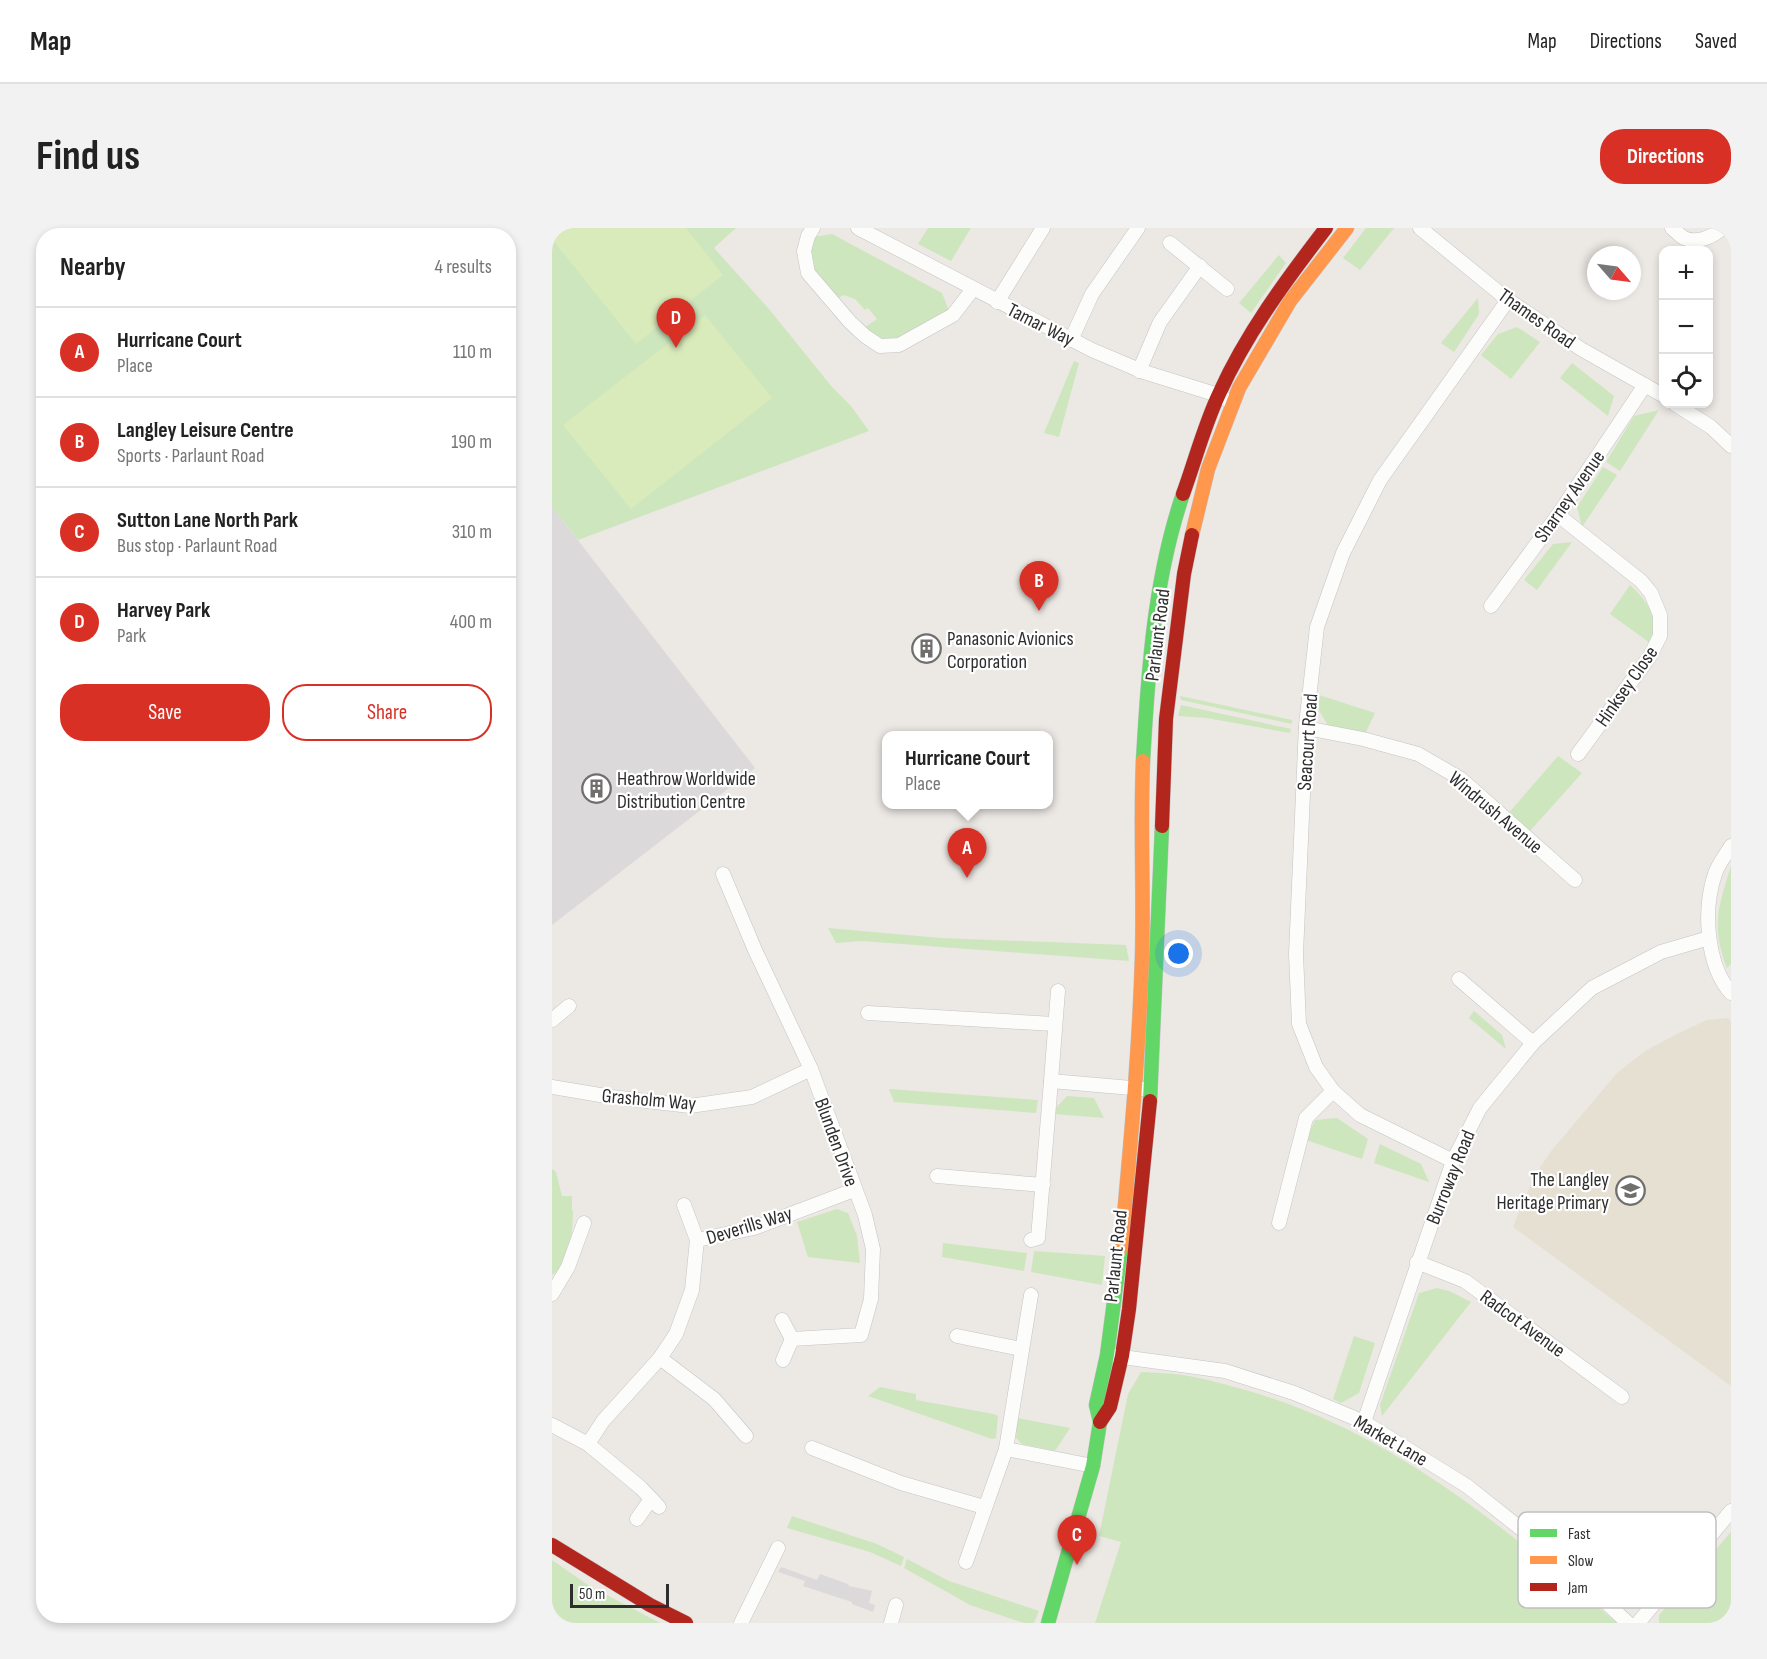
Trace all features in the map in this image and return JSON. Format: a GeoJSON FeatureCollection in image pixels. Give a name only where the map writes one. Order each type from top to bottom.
{"type":"FeatureCollection","features":[{"type":"Feature","properties":{"kind":"street"},"geometry":{"type":"LineString","coordinates":[[813,228],[804,251],[808,273],[850,322],[880,346],[899,345],[953,315],[973,289]]}},
{"type":"Feature","properties":{"kind":"street","name":"Tamar Way"},"geometry":{"type":"LineString","coordinates":[[858,228],[1071,340],[1139,371],[1218,395],[1232,403]]}},
{"type":"Feature","properties":{"kind":"street"},"geometry":{"type":"LineString","coordinates":[[997,302],[1043,228]]}},
{"type":"Feature","properties":{"kind":"street"},"geometry":{"type":"LineString","coordinates":[[1071,340],[1092,294],[1138,228]]}},
{"type":"Feature","properties":{"kind":"street","name":"Parlaunt Road"},"geometry":{"type":"LineString","coordinates":[[1048,1623],[1093,1466],[1100,1422],[1096,1405],[1107,1355],[1121,1253],[1135,1088],[1142,955],[1141,802],[1148,673],[1161,583],[1176,516],[1218,395],[1238,357],[1286,280],[1326,228]]}},
{"type":"Feature","properties":{"kind":"street","name":"Parlaunt Road"},"geometry":{"type":"LineString","coordinates":[[1100,1422],[1110,1407],[1122,1356],[1129,1309],[1151,1089],[1169,696],[1184,574],[1195,519],[1208,469],[1232,403],[1290,301],[1347,228]]}},
{"type":"Feature","properties":{"kind":"street","name":"Thames Road"},"geometry":{"type":"LineString","coordinates":[[1420,228],[1508,300],[1581,349],[1659,393]]}},
{"type":"Feature","properties":{"kind":"street"},"geometry":{"type":"LineString","coordinates":[[1672,228],[1686,239],[1700,240],[1717,233],[1722,228]]}},
{"type":"Feature","properties":{"kind":"street"},"geometry":{"type":"LineString","coordinates":[[1170,243],[1227,289]]}},
{"type":"Feature","properties":{"kind":"street"},"geometry":{"type":"LineString","coordinates":[[1139,371],[1160,322],[1200,266]]}},
{"type":"Feature","properties":{"kind":"street","name":"Seacourt Road"},"geometry":{"type":"LineString","coordinates":[[1453,1161],[1360,1115],[1333,1091],[1316,1067],[1299,1024],[1296,954],[1306,728],[1317,627],[1342,553],[1380,480],[1508,300]]}},
{"type":"Feature","properties":{"kind":"street","name":"Sharney Avenue"},"geometry":{"type":"LineString","coordinates":[[1491,606],[1558,515],[1645,384]]}},
{"type":"Feature","properties":{"kind":"street"},"geometry":{"type":"LineString","coordinates":[[1682,408],[1711,426],[1731,446]]}},
{"type":"Feature","properties":{"kind":"street","name":"Hinksey Close"},"geometry":{"type":"LineString","coordinates":[[1558,515],[1641,581],[1651,593],[1660,615],[1660,636],[1650,656],[1578,754]]}},
{"type":"Feature","properties":{"kind":"street","name":"Windrush Avenue"},"geometry":{"type":"LineString","coordinates":[[1306,728],[1363,739],[1418,754],[1461,779],[1575,880]]}},
{"type":"Feature","properties":{"kind":"street"},"geometry":{"type":"LineString","coordinates":[[1731,846],[1715,873],[1708,910],[1709,938],[1721,982],[1731,993]]}},
{"type":"Feature","properties":{"kind":"street","name":"Blunden Drive"},"geometry":{"type":"LineString","coordinates":[[723,874],[759,959],[812,1069],[854,1190],[865,1215],[873,1249],[871,1299],[861,1335],[792,1340]]}},
{"type":"Feature","properties":{"kind":"street","name":"Burroway Road"},"geometry":{"type":"LineString","coordinates":[[1364,1422],[1453,1161],[1480,1108],[1533,1043],[1592,988],[1660,952],[1709,938]]}},
{"type":"Feature","properties":{"kind":"street"},"geometry":{"type":"LineString","coordinates":[[1459,979],[1533,1043]]}},
{"type":"Feature","properties":{"kind":"street"},"geometry":{"type":"LineString","coordinates":[[1031,1240],[1038,1238],[1058,990]]}},
{"type":"Feature","properties":{"kind":"street"},"geometry":{"type":"LineString","coordinates":[[552,1020],[569,1006]]}},
{"type":"Feature","properties":{"kind":"street"},"geometry":{"type":"LineString","coordinates":[[868,1013],[1054,1024]]}},
{"type":"Feature","properties":{"kind":"street","name":"Grasholm Way"},"geometry":{"type":"LineString","coordinates":[[552,1087],[690,1106],[752,1097],[812,1069]]}},
{"type":"Feature","properties":{"kind":"street"},"geometry":{"type":"LineString","coordinates":[[1052,1081],[1151,1089]]}},
{"type":"Feature","properties":{"kind":"street"},"geometry":{"type":"LineString","coordinates":[[1279,1222],[1306,1118],[1333,1091]]}},
{"type":"Feature","properties":{"kind":"street"},"geometry":{"type":"LineString","coordinates":[[937,1176],[1043,1185]]}},
{"type":"Feature","properties":{"kind":"street","name":"Deverills Way"},"geometry":{"type":"LineString","coordinates":[[588,1444],[603,1421],[660,1358],[676,1334],[692,1290],[697,1240],[754,1228],[854,1190]]}},
{"type":"Feature","properties":{"kind":"street"},"geometry":{"type":"LineString","coordinates":[[684,1205],[697,1240]]}},
{"type":"Feature","properties":{"kind":"street"},"geometry":{"type":"LineString","coordinates":[[552,1294],[568,1267],[584,1223]]}},
{"type":"Feature","properties":{"kind":"street","name":"Radcot Avenue"},"geometry":{"type":"LineString","coordinates":[[1417,1262],[1465,1281],[1622,1396]]}},
{"type":"Feature","properties":{"kind":"street"},"geometry":{"type":"LineString","coordinates":[[966,1562],[1006,1449],[1031,1295]]}},
{"type":"Feature","properties":{"kind":"street"},"geometry":{"type":"LineString","coordinates":[[782,1320],[792,1340],[783,1360]]}},
{"type":"Feature","properties":{"kind":"street"},"geometry":{"type":"LineString","coordinates":[[957,1336],[1021,1349]]}},
{"type":"Feature","properties":{"kind":"street","name":"Market Lane"},"geometry":{"type":"LineString","coordinates":[[1107,1355],[1224,1371],[1294,1393],[1364,1422],[1467,1486],[1518,1526]]}},
{"type":"Feature","properties":{"kind":"street"},"geometry":{"type":"LineString","coordinates":[[660,1358],[714,1399],[746,1436]]}},
{"type":"Feature","properties":{"kind":"street"},"geometry":{"type":"LineString","coordinates":[[552,1425],[588,1444],[655,1503],[637,1519]]}},
{"type":"Feature","properties":{"kind":"street"},"geometry":{"type":"LineString","coordinates":[[812,1448],[901,1483],[984,1507]]}},
{"type":"Feature","properties":{"kind":"street"},"geometry":{"type":"LineString","coordinates":[[1006,1449],[1093,1466]]}},
{"type":"Feature","properties":{"kind":"street"},"geometry":{"type":"LineString","coordinates":[[1716,1529],[1731,1511]]}},
{"type":"Feature","properties":{"kind":"street"},"geometry":{"type":"LineString","coordinates":[[552,1545],[686,1623]]}},
{"type":"Feature","properties":{"kind":"street"},"geometry":{"type":"LineString","coordinates":[[747,1621],[778,1548]]}},
{"type":"Feature","properties":{"kind":"street"},"geometry":{"type":"LineString","coordinates":[[891,1623],[896,1605]]}},
{"type":"Feature","properties":{"kind":"street","name":"Market Lane"},"geometry":{"type":"LineString","coordinates":[[1612,1608],[1628,1623]]}},
{"type":"Feature","properties":{"kind":"street"},"geometry":{"type":"LineString","coordinates":[[1638,1623],[1650,1608]]}},
{"type":"Feature","properties":{"kind":"shaded area"},"geometry":{"type":"Polygon","coordinates":[[[552,507],[755,768],[552,925],[552,507]]]}},
{"type":"Feature","properties":{"kind":"shaded area","name":"The Langley Heritage Primary"},"geometry":{"type":"Polygon","coordinates":[[[1728,1018],[1731,1022],[1731,1386],[1513,1227],[1536,1173],[1552,1150],[1617,1073],[1645,1051],[1675,1035],[1707,1020],[1728,1018]]]}},
{"type":"Feature","properties":{"kind":"shaded area"},"geometry":{"type":"Polygon","coordinates":[[[781,1567],[817,1580],[820,1574],[849,1586],[872,1591],[869,1603],[875,1605],[873,1612],[852,1604],[852,1602],[803,1586],[805,1581],[778,1572],[781,1567]]]}},
{"type":"Feature","properties":{"kind":"green space"},"geometry":{"type":"Polygon","coordinates":[[[552,228],[736,228],[714,248],[769,309],[832,387],[851,406],[869,431],[578,540],[552,507],[552,228]]]}},
{"type":"Feature","properties":{"kind":"green space"},"geometry":{"type":"Polygon","coordinates":[[[552,228],[686,228],[723,275],[636,344],[552,239],[552,228]]]}},
{"type":"Feature","properties":{"kind":"green space"},"geometry":{"type":"Polygon","coordinates":[[[928,228],[971,228],[951,261],[918,244],[928,228]]]}},
{"type":"Feature","properties":{"kind":"green space"},"geometry":{"type":"Polygon","coordinates":[[[1366,228],[1394,228],[1360,270],[1343,258],[1366,228]]]}},
{"type":"Feature","properties":{"kind":"green space"},"geometry":{"type":"Polygon","coordinates":[[[832,234],[942,293],[949,311],[907,340],[877,340],[864,328],[877,319],[868,308],[865,310],[855,299],[843,295],[837,299],[813,271],[808,260],[813,237],[832,234]]]}},
{"type":"Feature","properties":{"kind":"green space"},"geometry":{"type":"Polygon","coordinates":[[[1279,255],[1286,263],[1251,313],[1239,303],[1279,255]]]}},
{"type":"Feature","properties":{"kind":"green space"},"geometry":{"type":"Polygon","coordinates":[[[1478,298],[1479,314],[1454,352],[1441,343],[1478,298]]]}},
{"type":"Feature","properties":{"kind":"green space"},"geometry":{"type":"Polygon","coordinates":[[[705,315],[772,398],[631,509],[563,425],[705,315]]]}},
{"type":"Feature","properties":{"kind":"green space"},"geometry":{"type":"Polygon","coordinates":[[[1517,327],[1540,342],[1511,379],[1481,355],[1498,334],[1517,327]]]}},
{"type":"Feature","properties":{"kind":"green space"},"geometry":{"type":"Polygon","coordinates":[[[1074,361],[1079,363],[1059,437],[1044,433],[1074,361]]]}},
{"type":"Feature","properties":{"kind":"green space"},"geometry":{"type":"Polygon","coordinates":[[[1572,363],[1614,396],[1608,416],[1560,378],[1572,363]]]}},
{"type":"Feature","properties":{"kind":"green space"},"geometry":{"type":"Polygon","coordinates":[[[1659,410],[1620,471],[1606,462],[1634,416],[1659,410]]]}},
{"type":"Feature","properties":{"kind":"green space"},"geometry":{"type":"Polygon","coordinates":[[[1603,467],[1617,475],[1582,527],[1577,507],[1603,467]]]}},
{"type":"Feature","properties":{"kind":"green space"},"geometry":{"type":"Polygon","coordinates":[[[1572,542],[1537,590],[1524,580],[1553,544],[1572,542]]]}},
{"type":"Feature","properties":{"kind":"green space"},"geometry":{"type":"Polygon","coordinates":[[[1630,585],[1647,604],[1653,618],[1653,634],[1650,643],[1610,614],[1630,585]]]}},
{"type":"Feature","properties":{"kind":"green space"},"geometry":{"type":"Polygon","coordinates":[[[1319,695],[1375,713],[1365,734],[1329,727],[1318,709],[1319,695]]]}},
{"type":"Feature","properties":{"kind":"green space"},"geometry":{"type":"Polygon","coordinates":[[[1180,696],[1292,720],[1292,724],[1181,700],[1180,696]]]}},
{"type":"Feature","properties":{"kind":"green space"},"geometry":{"type":"Polygon","coordinates":[[[1181,705],[1291,729],[1290,733],[1207,718],[1178,716],[1181,705]]]}},
{"type":"Feature","properties":{"kind":"green space"},"geometry":{"type":"Polygon","coordinates":[[[1558,756],[1582,773],[1529,832],[1507,815],[1558,756]]]}},
{"type":"Feature","properties":{"kind":"green space"},"geometry":{"type":"Polygon","coordinates":[[[1731,866],[1731,964],[1727,968],[1719,940],[1718,917],[1731,866]]]}},
{"type":"Feature","properties":{"kind":"green space"},"geometry":{"type":"Polygon","coordinates":[[[828,928],[941,938],[1126,945],[1129,961],[862,941],[836,943],[828,928]]]}},
{"type":"Feature","properties":{"kind":"green space"},"geometry":{"type":"Polygon","coordinates":[[[1474,1011],[1502,1035],[1506,1049],[1469,1018],[1474,1011]]]}},
{"type":"Feature","properties":{"kind":"green space"},"geometry":{"type":"Polygon","coordinates":[[[889,1089],[1038,1100],[1036,1113],[894,1102],[889,1089]]]}},
{"type":"Feature","properties":{"kind":"green space"},"geometry":{"type":"Polygon","coordinates":[[[1067,1096],[1094,1098],[1104,1118],[1054,1114],[1055,1109],[1067,1096]]]}},
{"type":"Feature","properties":{"kind":"green space"},"geometry":{"type":"Polygon","coordinates":[[[1337,1118],[1368,1139],[1362,1159],[1306,1140],[1315,1120],[1337,1118]]]}},
{"type":"Feature","properties":{"kind":"green space"},"geometry":{"type":"Polygon","coordinates":[[[1380,1144],[1421,1164],[1429,1182],[1374,1163],[1380,1144]]]}},
{"type":"Feature","properties":{"kind":"green space"},"geometry":{"type":"Polygon","coordinates":[[[552,1169],[556,1172],[562,1196],[572,1196],[573,1211],[567,1255],[552,1275],[552,1169]]]}},
{"type":"Feature","properties":{"kind":"green space"},"geometry":{"type":"Polygon","coordinates":[[[837,1209],[848,1213],[857,1236],[860,1263],[808,1257],[797,1222],[837,1209]]]}},
{"type":"Feature","properties":{"kind":"green space"},"geometry":{"type":"Polygon","coordinates":[[[943,1243],[1027,1253],[1024,1271],[942,1257],[943,1243]]]}},
{"type":"Feature","properties":{"kind":"green space"},"geometry":{"type":"Polygon","coordinates":[[[1034,1251],[1105,1256],[1102,1285],[1031,1272],[1034,1251]]]}},
{"type":"Feature","properties":{"kind":"green space"},"geometry":{"type":"Polygon","coordinates":[[[1437,1288],[1471,1302],[1382,1416],[1380,1405],[1419,1293],[1437,1288]]]}},
{"type":"Feature","properties":{"kind":"green space"},"geometry":{"type":"Polygon","coordinates":[[[1354,1336],[1375,1343],[1359,1393],[1341,1403],[1333,1399],[1354,1336]]]}},
{"type":"Feature","properties":{"kind":"green space"},"geometry":{"type":"Polygon","coordinates":[[[1141,1372],[1190,1376],[1249,1391],[1302,1409],[1352,1432],[1445,1487],[1518,1541],[1518,1608],[1599,1608],[1617,1623],[1095,1623],[1121,1542],[1099,1536],[1128,1394],[1141,1372]]]}},
{"type":"Feature","properties":{"kind":"green space"},"geometry":{"type":"Polygon","coordinates":[[[880,1387],[916,1394],[916,1400],[994,1414],[998,1416],[996,1438],[992,1439],[868,1396],[880,1387]]]}},
{"type":"Feature","properties":{"kind":"green space"},"geometry":{"type":"Polygon","coordinates":[[[1017,1418],[1070,1428],[1055,1451],[1022,1444],[1016,1438],[1017,1418]]]}},
{"type":"Feature","properties":{"kind":"green space"},"geometry":{"type":"Polygon","coordinates":[[[792,1516],[877,1544],[904,1557],[901,1566],[870,1552],[787,1528],[792,1516]]]}},
{"type":"Feature","properties":{"kind":"green space"},"geometry":{"type":"Polygon","coordinates":[[[1731,1532],[1731,1623],[1659,1623],[1659,1615],[1665,1608],[1716,1608],[1716,1549],[1731,1532]]]}},
{"type":"Feature","properties":{"kind":"green space"},"geometry":{"type":"Polygon","coordinates":[[[907,1559],[949,1581],[1039,1611],[1034,1623],[1024,1623],[970,1605],[904,1568],[907,1559]]]}},
{"type":"Feature","properties":{"kind":"green space"},"geometry":{"type":"Polygon","coordinates":[[[552,1560],[588,1585],[660,1623],[552,1623],[552,1560]]]}},
{"type":"Feature","properties":{"kind":"traffic: fast"},"geometry":{"type":"LineString","coordinates":[[1143,761],[1150,660],[1159,592],[1173,526],[1183,494]]}},
{"type":"Feature","properties":{"kind":"traffic: fast"},"geometry":{"type":"LineString","coordinates":[[1150,1101],[1162,826]]}},
{"type":"Feature","properties":{"kind":"traffic: fast"},"geometry":{"type":"LineString","coordinates":[[1048,1623],[1093,1466],[1100,1422],[1096,1405],[1107,1355],[1121,1248]]}},
{"type":"Feature","properties":{"kind":"traffic: slow"},"geometry":{"type":"LineString","coordinates":[[1192,535],[1208,469],[1239,388],[1290,301],[1347,228]]}},
{"type":"Feature","properties":{"kind":"traffic: slow"},"geometry":{"type":"LineString","coordinates":[[1121,1248],[1141,993],[1143,761]]}},
{"type":"Feature","properties":{"kind":"traffic: jam"},"geometry":{"type":"LineString","coordinates":[[1183,494],[1209,418],[1241,350],[1296,267],[1326,228]]}},
{"type":"Feature","properties":{"kind":"traffic: jam"},"geometry":{"type":"LineString","coordinates":[[1162,826],[1166,719],[1184,574],[1192,535]]}},
{"type":"Feature","properties":{"kind":"traffic: jam"},"geometry":{"type":"LineString","coordinates":[[1100,1422],[1110,1407],[1122,1356],[1129,1309],[1150,1101]]}},
{"type":"Feature","properties":{"kind":"traffic: jam"},"geometry":{"type":"LineString","coordinates":[[552,1545],[650,1605],[686,1623]]}},
{"type":"Feature","properties":{"kind":"place","name":"Harvey Park"},"geometry":{"type":"Point","coordinates":[676,348]}},
{"type":"Feature","properties":{"kind":"place","name":"Langley Leisure Centre"},"geometry":{"type":"Point","coordinates":[1039,611]}},
{"type":"Feature","properties":{"kind":"place","name":"Panasonic Avionics Corporation"},"geometry":{"type":"Point","coordinates":[926,649]}},
{"type":"Feature","properties":{"kind":"place","name":"Heathrow Worldwide Distribution Centre"},"geometry":{"type":"Point","coordinates":[596,789]}},
{"type":"Feature","properties":{"kind":"place","name":"Hurricane Court"},"geometry":{"type":"Point","coordinates":[967,878]}},
{"type":"Feature","properties":{"kind":"place","name":"The Langley Heritage Primary"},"geometry":{"type":"Point","coordinates":[1630,1190]}},
{"type":"Feature","properties":{"kind":"place","name":"Sutton Lane North Park"},"geometry":{"type":"Point","coordinates":[1077,1565]}}]}
